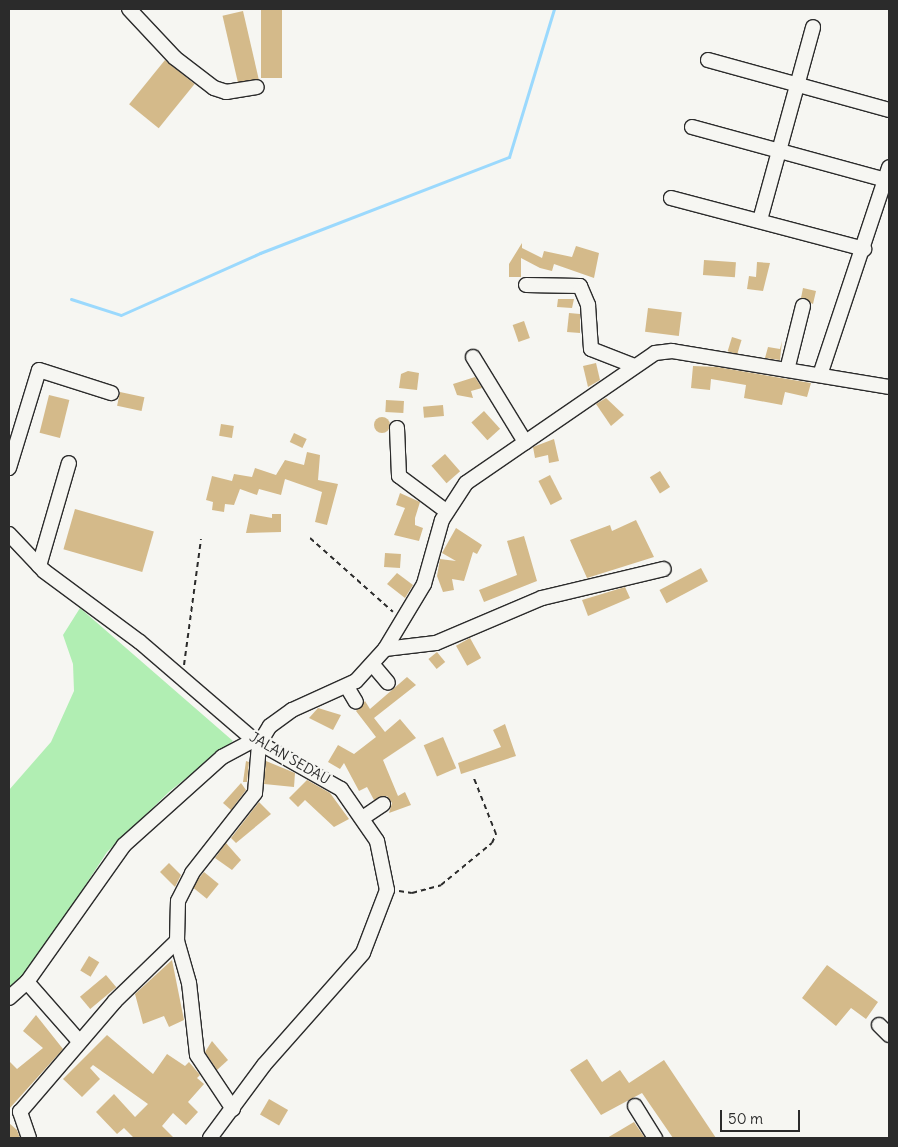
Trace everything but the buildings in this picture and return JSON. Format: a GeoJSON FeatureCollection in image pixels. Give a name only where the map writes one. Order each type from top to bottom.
{"type":"FeatureCollection","features":[{"type":"Feature","properties":{"kind":"street"},"geometry":{"type":"LineString","coordinates":[[128,9],[175,58],[214,88],[226,92],[257,87]]}},
{"type":"Feature","properties":{"kind":"street"},"geometry":{"type":"LineString","coordinates":[[760,220],[813,27]]}},
{"type":"Feature","properties":{"kind":"street"},"geometry":{"type":"LineString","coordinates":[[708,60],[889,110]]}},
{"type":"Feature","properties":{"kind":"street"},"geometry":{"type":"LineString","coordinates":[[692,127],[779,151],[888,174],[820,376]]}},
{"type":"Feature","properties":{"kind":"street"},"geometry":{"type":"LineString","coordinates":[[671,198],[864,249]]}},
{"type":"Feature","properties":{"kind":"street"},"geometry":{"type":"LineString","coordinates":[[526,285],[580,286],[588,305],[591,349],[632,365]]}},
{"type":"Feature","properties":{"kind":"street"},"geometry":{"type":"LineString","coordinates":[[787,370],[803,306]]}},
{"type":"Feature","properties":{"kind":"street"},"geometry":{"type":"LineString","coordinates":[[9,998],[27,982],[124,845],[215,763],[257,742],[277,720],[347,686],[373,665],[385,650],[424,584],[446,510],[484,467],[590,401],[632,365],[647,356],[672,351],[889,387]]}},
{"type":"Feature","properties":{"kind":"street"},"geometry":{"type":"LineString","coordinates":[[473,357],[524,442]]}},
{"type":"Feature","properties":{"kind":"street"},"geometry":{"type":"LineString","coordinates":[[9,468],[38,370],[111,394]]}},
{"type":"Feature","properties":{"kind":"street"},"geometry":{"type":"LineString","coordinates":[[397,428],[398,476],[446,510]]}},
{"type":"Feature","properties":{"kind":"street"},"geometry":{"type":"LineString","coordinates":[[39,566],[69,463]]}},
{"type":"Feature","properties":{"kind":"street","name":"JALAN SEDAU"},"geometry":{"type":"LineString","coordinates":[[9,534],[39,566],[182,677],[257,742],[330,781],[364,817],[382,857],[387,890],[375,929],[353,966],[306,1015],[210,1138]]}},
{"type":"Feature","properties":{"kind":"street"},"geometry":{"type":"LineString","coordinates":[[385,650],[436,643],[542,598],[664,569]]}},
{"type":"Feature","properties":{"kind":"street"},"geometry":{"type":"LineString","coordinates":[[373,665],[388,683]]}},
{"type":"Feature","properties":{"kind":"street"},"geometry":{"type":"LineString","coordinates":[[347,686],[356,702]]}},
{"type":"Feature","properties":{"kind":"street"},"geometry":{"type":"LineString","coordinates":[[232,1108],[197,1055],[189,983],[177,941],[175,910],[187,880],[255,793],[257,742]]}},
{"type":"Feature","properties":{"kind":"street"},"geometry":{"type":"LineString","coordinates":[[364,817],[383,804]]}},
{"type":"Feature","properties":{"kind":"street"},"geometry":{"type":"LineString","coordinates":[[29,1138],[20,1112],[79,1041],[177,941]]}},
{"type":"Feature","properties":{"kind":"street"},"geometry":{"type":"LineString","coordinates":[[27,982],[79,1041]]}},
{"type":"Feature","properties":{"kind":"street"},"geometry":{"type":"LineString","coordinates":[[879,1025],[889,1035]]}},
{"type":"Feature","properties":{"kind":"street"},"geometry":{"type":"LineString","coordinates":[[635,1106],[655,1138]]}},
{"type":"Feature","properties":{"kind":"path"},"geometry":{"type":"LineString","coordinates":[[182,677],[201,538]]}},
{"type":"Feature","properties":{"kind":"path"},"geometry":{"type":"LineString","coordinates":[[310,538],[401,621]]}},
{"type":"Feature","properties":{"kind":"path"},"geometry":{"type":"LineString","coordinates":[[387,890],[412,894],[441,885],[492,844],[496,834],[473,776]]}},
{"type":"Feature","properties":{"kind":"green space"},"geometry":{"type":"Polygon","coordinates":[[[80,608],[233,741],[170,791],[107,852],[23,981],[9,993],[9,790],[51,742],[74,691],[73,664],[63,635],[80,608]]]}},
{"type":"Feature","properties":{"kind":"waterway"},"geometry":{"type":"LineString","coordinates":[[71,299],[121,315],[260,253],[509,157],[554,9]]}}]}
